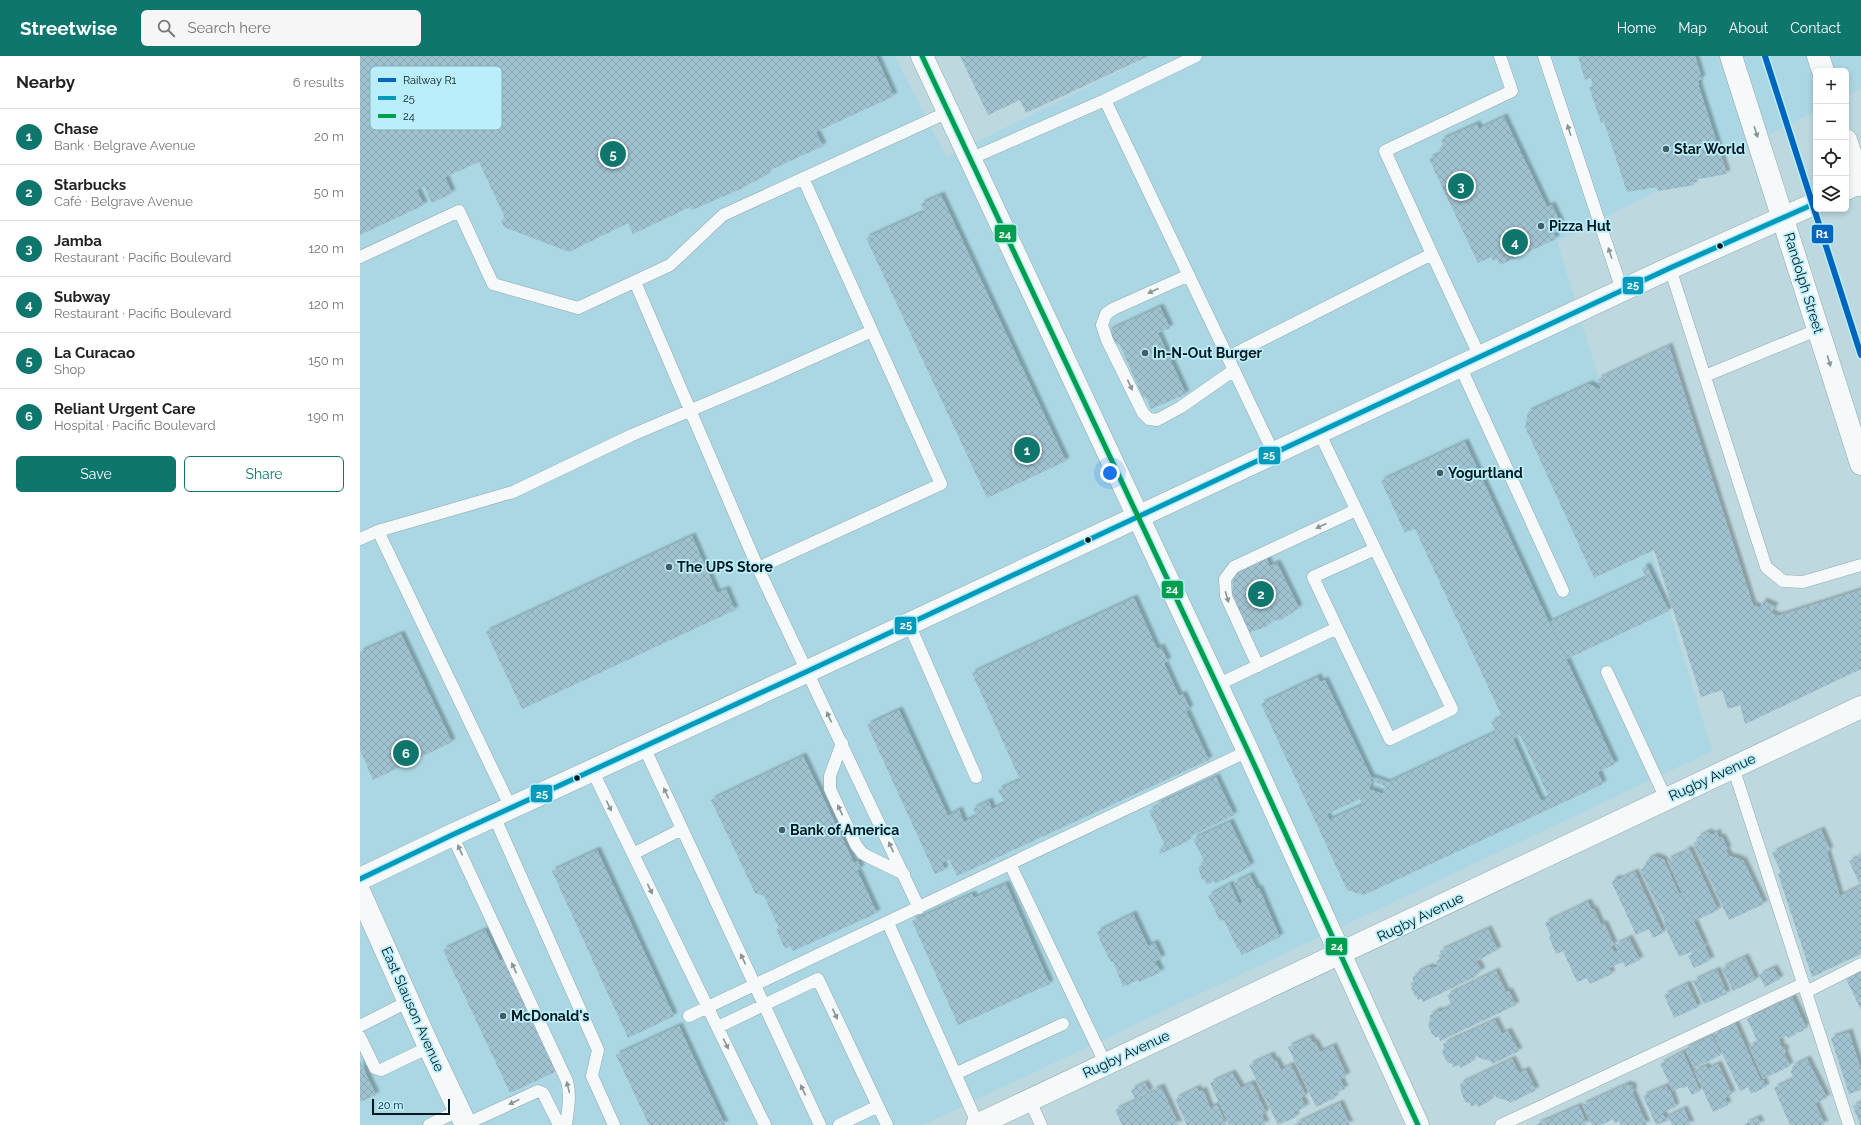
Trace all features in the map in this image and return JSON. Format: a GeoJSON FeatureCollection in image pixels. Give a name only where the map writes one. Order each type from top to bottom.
{"type":"FeatureCollection","features":[{"type":"Feature","properties":{"kind":"street"},"geometry":{"type":"LineString","coordinates":[[922,56],[1248,751],[1418,1125]]}},
{"type":"Feature","properties":{"kind":"street","name":"Randolph Street"},"geometry":{"type":"LineString","coordinates":[[1731,56],[1784,217],[1861,464]]}},
{"type":"Feature","properties":{"kind":"street"},"geometry":{"type":"LineString","coordinates":[[1818,56],[1822,68]]}},
{"type":"Feature","properties":{"kind":"street"},"geometry":{"type":"LineString","coordinates":[[1849,152],[1857,185]]}},
{"type":"Feature","properties":{"kind":"street"},"geometry":{"type":"LineString","coordinates":[[360,880],[452,835],[1274,454],[1622,290],[1813,204]]}},
{"type":"Feature","properties":{"kind":"street","name":"Rugby Avenue"},"geometry":{"type":"LineString","coordinates":[[978,1125],[1106,1063],[1340,955],[1861,707]]}},
{"type":"Feature","properties":{"kind":"street","name":"East Slauson Avenue"},"geometry":{"type":"LineString","coordinates":[[360,893],[429,1047],[464,1120]]}},
{"type":"Feature","properties":{"kind":"lane"},"geometry":{"type":"LineString","coordinates":[[970,159],[1105,100],[1196,56]]}},
{"type":"Feature","properties":{"kind":"lane"},"geometry":{"type":"LineString","coordinates":[[1480,357],[1385,151],[1512,91],[1500,56]]}},
{"type":"Feature","properties":{"kind":"lane"},"geometry":{"type":"LineString","coordinates":[[1544,56],[1622,290]]}},
{"type":"Feature","properties":{"kind":"lane"},"geometry":{"type":"LineString","coordinates":[[1105,100],[1274,454]]}},
{"type":"Feature","properties":{"kind":"lane"},"geometry":{"type":"LineString","coordinates":[[360,257],[459,211],[494,284],[578,308],[670,265],[723,215],[948,112]]}},
{"type":"Feature","properties":{"kind":"lane"},"geometry":{"type":"LineString","coordinates":[[758,568],[941,484],[803,178]]}},
{"type":"Feature","properties":{"kind":"lane"},"geometry":{"type":"LineString","coordinates":[[1228,357],[1432,254]]}},
{"type":"Feature","properties":{"kind":"lane"},"geometry":{"type":"LineString","coordinates":[[1670,268],[1766,567],[1783,581],[1803,582],[1861,565]]}},
{"type":"Feature","properties":{"kind":"lane"},"geometry":{"type":"LineString","coordinates":[[1189,275],[1113,309],[1106,314],[1102,325],[1107,340],[1143,413],[1149,419],[1157,420],[1181,408],[1234,370]]}},
{"type":"Feature","properties":{"kind":"lane"},"geometry":{"type":"LineString","coordinates":[[635,282],[691,409],[758,568],[919,908]]}},
{"type":"Feature","properties":{"kind":"lane"},"geometry":{"type":"LineString","coordinates":[[1705,376],[1819,329]]}},
{"type":"Feature","properties":{"kind":"lane"},"geometry":{"type":"LineString","coordinates":[[360,539],[378,531],[513,492],[632,435],[767,378],[872,331]]}},
{"type":"Feature","properties":{"kind":"lane"},"geometry":{"type":"LineString","coordinates":[[1460,366],[1563,591]]}},
{"type":"Feature","properties":{"kind":"lane"},"geometry":{"type":"LineString","coordinates":[[1319,432],[1452,709],[1390,739],[1313,577],[1375,549]]}},
{"type":"Feature","properties":{"kind":"lane"},"geometry":{"type":"LineString","coordinates":[[1258,666],[1226,596],[1225,579],[1234,567],[1356,510]]}},
{"type":"Feature","properties":{"kind":"lane"},"geometry":{"type":"LineString","coordinates":[[378,531],[503,812],[598,1050],[592,1076],[614,1125]]}},
{"type":"Feature","properties":{"kind":"lane"},"geometry":{"type":"LineString","coordinates":[[909,624],[976,777]]}},
{"type":"Feature","properties":{"kind":"lane"},"geometry":{"type":"LineString","coordinates":[[1217,685],[1337,628]]}},
{"type":"Feature","properties":{"kind":"lane"},"geometry":{"type":"LineString","coordinates":[[1607,672],[1666,799]]}},
{"type":"Feature","properties":{"kind":"lane"},"geometry":{"type":"LineString","coordinates":[[842,743],[829,782],[830,789],[862,853],[904,874]]}},
{"type":"Feature","properties":{"kind":"lane"},"geometry":{"type":"LineString","coordinates":[[644,747],[820,1125]]}},
{"type":"Feature","properties":{"kind":"lane"},"geometry":{"type":"LineString","coordinates":[[689,1016],[888,923],[1248,751]]}},
{"type":"Feature","properties":{"kind":"lane"},"geometry":{"type":"LineString","coordinates":[[1733,767],[1849,1125]]}},
{"type":"Feature","properties":{"kind":"lane"},"geometry":{"type":"LineString","coordinates":[[592,770],[765,1125]]}},
{"type":"Feature","properties":{"kind":"lane"},"geometry":{"type":"LineString","coordinates":[[633,854],[682,829]]}},
{"type":"Feature","properties":{"kind":"lane"},"geometry":{"type":"LineString","coordinates":[[452,835],[567,1081],[570,1101],[566,1125]]}},
{"type":"Feature","properties":{"kind":"lane"},"geometry":{"type":"LineString","coordinates":[[1010,864],[1106,1063]]}},
{"type":"Feature","properties":{"kind":"lane"},"geometry":{"type":"LineString","coordinates":[[888,923],[978,1125]]}},
{"type":"Feature","properties":{"kind":"lane"},"geometry":{"type":"LineString","coordinates":[[1501,1125],[1804,988],[1861,964]]}},
{"type":"Feature","properties":{"kind":"lane"},"geometry":{"type":"LineString","coordinates":[[718,1027],[818,979],[887,1125]]}},
{"type":"Feature","properties":{"kind":"lane"},"geometry":{"type":"LineString","coordinates":[[360,1026],[409,1001]]}},
{"type":"Feature","properties":{"kind":"lane"},"geometry":{"type":"LineString","coordinates":[[955,1074],[1063,1024]]}},
{"type":"Feature","properties":{"kind":"lane"},"geometry":{"type":"LineString","coordinates":[[360,1037],[374,1068],[382,1070],[429,1047]]}},
{"type":"Feature","properties":{"kind":"lane"},"geometry":{"type":"LineString","coordinates":[[429,1125],[464,1120],[538,1091],[543,1093],[558,1125]]}},
{"type":"Feature","properties":{"kind":"lane"},"geometry":{"type":"LineString","coordinates":[[1030,1101],[1041,1125]]}},
{"type":"Feature","properties":{"kind":"lane"},"geometry":{"type":"LineString","coordinates":[[839,1125],[878,1106]]}},
{"type":"Feature","properties":{"kind":"shaded area"},"geometry":{"type":"Polygon","coordinates":[[[360,56],[895,56],[946,157],[1150,56],[1861,56],[1861,89],[1849,95],[1849,68],[1813,68],[1813,113],[1557,241],[1712,751],[923,1125],[360,1125],[360,56]]]}},
{"type":"Feature","properties":{"kind":"building"},"geometry":{"type":"Polygon","coordinates":[[[360,56],[876,56],[894,96],[816,132],[823,146],[766,172],[767,175],[743,188],[692,210],[690,207],[633,234],[628,223],[569,252],[504,227],[501,220],[505,218],[479,162],[445,177],[452,193],[432,203],[424,186],[417,190],[424,205],[360,235],[360,56]]]}},
{"type":"Feature","properties":{"kind":"building"},"geometry":{"type":"Polygon","coordinates":[[[960,56],[1149,56],[1026,113],[1020,100],[988,115],[960,56]]]}},
{"type":"Feature","properties":{"kind":"building","name":"Star World"},"geometry":{"type":"Polygon","coordinates":[[[1578,56],[1695,56],[1702,79],[1699,80],[1699,87],[1727,174],[1693,180],[1694,185],[1689,186],[1658,191],[1657,187],[1627,192],[1604,122],[1601,123],[1589,87],[1593,86],[1591,78],[1585,80],[1578,56]]]}},
{"type":"Feature","properties":{"kind":"building"},"geometry":{"type":"Polygon","coordinates":[[[1504,117],[1547,207],[1552,205],[1561,224],[1556,226],[1558,231],[1554,233],[1556,239],[1500,265],[1497,259],[1493,261],[1491,257],[1478,263],[1429,159],[1441,153],[1439,148],[1444,146],[1441,140],[1477,124],[1479,129],[1504,117]]]}},
{"type":"Feature","properties":{"kind":"building"},"geometry":{"type":"Polygon","coordinates":[[[941,195],[1066,461],[987,498],[866,238],[924,212],[921,204],[941,195]]]}},
{"type":"Feature","properties":{"kind":"building","name":"In-N-Out Burger"},"geometry":{"type":"Polygon","coordinates":[[[1160,307],[1170,328],[1158,333],[1186,394],[1151,409],[1146,397],[1143,398],[1119,343],[1115,345],[1108,331],[1160,307]]]}},
{"type":"Feature","properties":{"kind":"building"},"geometry":{"type":"Polygon","coordinates":[[[1669,346],[1753,605],[1760,608],[1763,601],[1775,606],[1771,613],[1778,616],[1861,590],[1861,669],[1745,724],[1740,705],[1728,709],[1722,690],[1701,697],[1654,550],[1594,578],[1525,427],[1528,412],[1589,384],[1601,390],[1598,379],[1669,346]]]}},
{"type":"Feature","properties":{"kind":"building"},"geometry":{"type":"Polygon","coordinates":[[[1465,442],[1615,764],[1598,772],[1603,784],[1364,895],[1347,890],[1261,704],[1318,677],[1320,682],[1325,680],[1371,777],[1387,783],[1496,732],[1491,722],[1502,717],[1415,529],[1405,533],[1381,481],[1465,442]],[[1520,735],[1513,739],[1541,801],[1549,797],[1520,735]],[[1372,781],[1369,789],[1383,794],[1385,786],[1372,781]],[[1360,799],[1327,814],[1329,820],[1363,805],[1360,799]]]}},
{"type":"Feature","properties":{"kind":"building"},"geometry":{"type":"Polygon","coordinates":[[[692,536],[717,593],[726,589],[735,610],[522,709],[486,632],[692,536]]]}},
{"type":"Feature","properties":{"kind":"building"},"geometry":{"type":"Polygon","coordinates":[[[1267,559],[1270,566],[1277,563],[1299,608],[1279,621],[1278,619],[1267,624],[1268,626],[1248,633],[1232,597],[1233,578],[1235,574],[1267,559]]]}},
{"type":"Feature","properties":{"kind":"building"},"geometry":{"type":"Polygon","coordinates":[[[1647,566],[1669,611],[1567,659],[1550,622],[1646,578],[1642,568],[1647,566]]]}},
{"type":"Feature","properties":{"kind":"building"},"geometry":{"type":"Polygon","coordinates":[[[1134,598],[1157,649],[1161,647],[1168,661],[1164,663],[1179,696],[1183,694],[1190,709],[1186,711],[1209,760],[957,876],[949,859],[942,863],[945,870],[935,874],[867,725],[899,710],[948,816],[959,810],[964,822],[976,816],[973,809],[989,801],[992,809],[1005,803],[998,790],[1020,780],[972,673],[1134,598]]]}},
{"type":"Feature","properties":{"kind":"building"},"geometry":{"type":"Polygon","coordinates":[[[401,634],[452,742],[373,780],[360,750],[360,652],[401,634]]]}},
{"type":"Feature","properties":{"kind":"building","name":"Bank of America"},"geometry":{"type":"Polygon","coordinates":[[[803,756],[854,863],[858,861],[861,869],[857,870],[877,913],[793,951],[790,946],[785,949],[776,929],[779,928],[764,896],[755,893],[711,800],[803,756]]]}},
{"type":"Feature","properties":{"kind":"building"},"geometry":{"type":"Polygon","coordinates":[[[1216,777],[1234,815],[1187,838],[1188,841],[1160,854],[1159,850],[1165,846],[1149,811],[1157,807],[1156,805],[1216,777]]]}},
{"type":"Feature","properties":{"kind":"building"},"geometry":{"type":"Polygon","coordinates":[[[1230,822],[1251,866],[1215,884],[1214,881],[1207,885],[1204,879],[1202,880],[1198,867],[1205,863],[1193,839],[1230,822]]]}},
{"type":"Feature","properties":{"kind":"building"},"geometry":{"type":"Polygon","coordinates":[[[1821,830],[1830,850],[1827,852],[1840,896],[1861,886],[1861,954],[1812,977],[1778,874],[1781,872],[1772,853],[1821,830]]]}},
{"type":"Feature","properties":{"kind":"building"},"geometry":{"type":"Polygon","coordinates":[[[1708,832],[1712,835],[1717,832],[1719,838],[1722,837],[1728,849],[1726,850],[1729,856],[1740,859],[1741,861],[1743,860],[1764,904],[1729,920],[1693,843],[1697,841],[1698,837],[1708,832]]]}},
{"type":"Feature","properties":{"kind":"building"},"geometry":{"type":"Polygon","coordinates":[[[1687,849],[1690,850],[1718,910],[1695,921],[1667,860],[1683,853],[1687,849]]]}},
{"type":"Feature","properties":{"kind":"building"},"geometry":{"type":"Polygon","coordinates":[[[597,850],[674,1016],[628,1038],[552,871],[597,850]]]}},
{"type":"Feature","properties":{"kind":"building"},"geometry":{"type":"Polygon","coordinates":[[[1861,854],[1861,882],[1859,883],[1849,861],[1858,858],[1857,856],[1861,854]]]}},
{"type":"Feature","properties":{"kind":"building"},"geometry":{"type":"Polygon","coordinates":[[[1655,856],[1664,860],[1705,946],[1679,957],[1663,922],[1665,921],[1640,870],[1644,868],[1647,860],[1655,856]]]}},
{"type":"Feature","properties":{"kind":"building"},"geometry":{"type":"Polygon","coordinates":[[[1635,872],[1663,933],[1653,938],[1649,929],[1636,935],[1612,883],[1612,881],[1617,878],[1618,880],[1635,872]]]}},
{"type":"Feature","properties":{"kind":"building"},"geometry":{"type":"Polygon","coordinates":[[[1250,875],[1257,889],[1259,888],[1280,937],[1242,955],[1239,949],[1238,950],[1224,920],[1220,921],[1208,896],[1230,884],[1239,904],[1243,902],[1234,883],[1250,875]]]}},
{"type":"Feature","properties":{"kind":"building"},"geometry":{"type":"Polygon","coordinates":[[[1006,884],[1050,984],[958,1025],[912,921],[972,894],[974,898],[1006,884]]]}},
{"type":"Feature","properties":{"kind":"building"},"geometry":{"type":"Polygon","coordinates":[[[1588,902],[1592,910],[1594,909],[1601,925],[1604,923],[1614,945],[1611,946],[1614,952],[1618,951],[1615,945],[1629,938],[1640,960],[1625,967],[1623,962],[1609,968],[1612,974],[1590,984],[1587,978],[1577,982],[1563,951],[1556,954],[1549,937],[1551,936],[1545,923],[1588,902]]]}},
{"type":"Feature","properties":{"kind":"building"},"geometry":{"type":"Polygon","coordinates":[[[1133,914],[1148,946],[1155,943],[1162,958],[1155,961],[1161,972],[1139,982],[1138,980],[1123,987],[1113,961],[1111,962],[1097,932],[1133,914]]]}},
{"type":"Feature","properties":{"kind":"building"},"geometry":{"type":"Polygon","coordinates":[[[1488,929],[1498,950],[1472,963],[1477,962],[1482,971],[1474,975],[1475,977],[1423,1002],[1421,998],[1420,1000],[1417,999],[1417,996],[1415,997],[1411,988],[1413,987],[1411,982],[1414,983],[1412,977],[1417,975],[1416,973],[1429,967],[1434,968],[1438,966],[1436,961],[1440,959],[1438,955],[1441,954],[1440,951],[1488,929]]]}},
{"type":"Feature","properties":{"kind":"building","name":"McDonald's"},"geometry":{"type":"Polygon","coordinates":[[[485,930],[500,961],[506,958],[559,1070],[510,1093],[443,950],[485,930]]]}},
{"type":"Feature","properties":{"kind":"building"},"geometry":{"type":"Polygon","coordinates":[[[1705,947],[1711,960],[1694,968],[1688,956],[1705,947]]]}},
{"type":"Feature","properties":{"kind":"building"},"geometry":{"type":"Polygon","coordinates":[[[1745,957],[1756,980],[1733,991],[1722,968],[1745,957]]]}},
{"type":"Feature","properties":{"kind":"building"},"geometry":{"type":"Polygon","coordinates":[[[1774,968],[1780,979],[1765,987],[1759,975],[1774,968]]]}},
{"type":"Feature","properties":{"kind":"building"},"geometry":{"type":"Polygon","coordinates":[[[1717,970],[1727,994],[1704,1004],[1693,981],[1717,970]]]}},
{"type":"Feature","properties":{"kind":"building"},"geometry":{"type":"Polygon","coordinates":[[[1496,971],[1506,992],[1509,991],[1516,1005],[1440,1041],[1439,1037],[1434,1037],[1435,1035],[1433,1036],[1428,1025],[1430,1020],[1431,1021],[1429,1016],[1438,1010],[1439,1012],[1452,1006],[1447,995],[1496,971]]]}},
{"type":"Feature","properties":{"kind":"building"},"geometry":{"type":"Polygon","coordinates":[[[1861,972],[1861,1010],[1846,979],[1861,972]]]}},
{"type":"Feature","properties":{"kind":"building"},"geometry":{"type":"Polygon","coordinates":[[[1687,984],[1698,1007],[1674,1018],[1664,995],[1687,984]]]}},
{"type":"Feature","properties":{"kind":"building"},"geometry":{"type":"Polygon","coordinates":[[[1792,997],[1806,1027],[1803,1029],[1804,1031],[1794,1033],[1795,1035],[1788,1038],[1787,1036],[1779,1039],[1782,1048],[1784,1047],[1786,1052],[1784,1053],[1790,1066],[1763,1079],[1749,1047],[1758,1043],[1747,1019],[1792,997]]]}},
{"type":"Feature","properties":{"kind":"building"},"geometry":{"type":"Polygon","coordinates":[[[1495,1020],[1502,1034],[1508,1031],[1519,1051],[1492,1064],[1491,1061],[1479,1058],[1478,1056],[1471,1059],[1472,1062],[1460,1068],[1459,1065],[1453,1067],[1452,1064],[1447,1062],[1442,1052],[1444,1047],[1443,1044],[1495,1020]]]}},
{"type":"Feature","properties":{"kind":"building"},"geometry":{"type":"Polygon","coordinates":[[[1735,1023],[1761,1081],[1763,1080],[1766,1087],[1751,1094],[1748,1087],[1740,1091],[1713,1034],[1735,1023]]]}},
{"type":"Feature","properties":{"kind":"building"},"geometry":{"type":"Polygon","coordinates":[[[679,1026],[725,1125],[649,1125],[616,1055],[679,1026]]]}},
{"type":"Feature","properties":{"kind":"building"},"geometry":{"type":"Polygon","coordinates":[[[1849,1032],[1861,1070],[1861,1090],[1849,1094],[1831,1038],[1849,1032]]]}},
{"type":"Feature","properties":{"kind":"building"},"geometry":{"type":"Polygon","coordinates":[[[1712,1036],[1721,1055],[1694,1068],[1685,1049],[1712,1036]]]}},
{"type":"Feature","properties":{"kind":"building"},"geometry":{"type":"Polygon","coordinates":[[[1310,1037],[1313,1043],[1315,1042],[1320,1052],[1333,1046],[1347,1076],[1340,1079],[1345,1089],[1333,1094],[1335,1098],[1316,1107],[1288,1047],[1310,1037]]]}},
{"type":"Feature","properties":{"kind":"building"},"geometry":{"type":"Polygon","coordinates":[[[1683,1052],[1700,1091],[1692,1095],[1687,1086],[1673,1091],[1660,1064],[1683,1052]]]}},
{"type":"Feature","properties":{"kind":"building"},"geometry":{"type":"Polygon","coordinates":[[[1271,1055],[1274,1061],[1276,1060],[1281,1070],[1291,1065],[1306,1096],[1301,1098],[1306,1107],[1294,1112],[1296,1117],[1278,1125],[1249,1065],[1271,1055]]]}},
{"type":"Feature","properties":{"kind":"building"},"geometry":{"type":"Polygon","coordinates":[[[1512,1059],[1519,1073],[1526,1070],[1536,1090],[1510,1103],[1509,1101],[1497,1098],[1495,1095],[1489,1098],[1490,1101],[1478,1107],[1477,1104],[1471,1107],[1470,1103],[1465,1102],[1460,1084],[1512,1059]]]}},
{"type":"Feature","properties":{"kind":"building"},"geometry":{"type":"Polygon","coordinates":[[[1807,1059],[1827,1098],[1815,1103],[1825,1125],[1790,1125],[1774,1088],[1794,1079],[1791,1072],[1793,1066],[1807,1059]]]}},
{"type":"Feature","properties":{"kind":"building"},"geometry":{"type":"Polygon","coordinates":[[[360,1061],[376,1095],[360,1102],[360,1061]]]}},
{"type":"Feature","properties":{"kind":"building"},"geometry":{"type":"Polygon","coordinates":[[[1718,1064],[1732,1094],[1725,1098],[1728,1105],[1713,1112],[1694,1071],[1706,1066],[1708,1069],[1718,1064]]]}},
{"type":"Feature","properties":{"kind":"building"},"geometry":{"type":"Polygon","coordinates":[[[1232,1073],[1241,1088],[1252,1083],[1266,1113],[1262,1115],[1266,1125],[1229,1125],[1210,1083],[1232,1073]]]}},
{"type":"Feature","properties":{"kind":"building"},"geometry":{"type":"Polygon","coordinates":[[[1145,1083],[1150,1092],[1135,1099],[1131,1090],[1145,1083]]]}},
{"type":"Feature","properties":{"kind":"building"},"geometry":{"type":"Polygon","coordinates":[[[1628,1084],[1630,1086],[1632,1085],[1634,1091],[1632,1092],[1647,1125],[1621,1125],[1619,1121],[1615,1123],[1613,1119],[1601,1125],[1592,1125],[1582,1105],[1628,1084]]]}},
{"type":"Feature","properties":{"kind":"building"},"geometry":{"type":"Polygon","coordinates":[[[1666,1086],[1668,1091],[1670,1090],[1676,1107],[1662,1113],[1665,1118],[1684,1109],[1691,1125],[1672,1125],[1670,1120],[1656,1125],[1643,1096],[1666,1086]]]}},
{"type":"Feature","properties":{"kind":"building"},"geometry":{"type":"Polygon","coordinates":[[[1161,1087],[1179,1125],[1122,1125],[1115,1110],[1154,1092],[1153,1090],[1161,1087]]]}},
{"type":"Feature","properties":{"kind":"building"},"geometry":{"type":"Polygon","coordinates":[[[1197,1088],[1199,1092],[1202,1090],[1204,1092],[1210,1108],[1217,1105],[1227,1125],[1187,1125],[1175,1099],[1197,1088]]]}},
{"type":"Feature","properties":{"kind":"building"},"geometry":{"type":"Polygon","coordinates":[[[1340,1103],[1350,1125],[1293,1125],[1340,1103]]]}},
{"type":"Feature","properties":{"kind":"building"},"geometry":{"type":"Polygon","coordinates":[[[1861,1103],[1861,1125],[1860,1125],[1853,1106],[1861,1103]]]}},
{"type":"Feature","properties":{"kind":"building"},"geometry":{"type":"Polygon","coordinates":[[[1579,1106],[1587,1125],[1535,1125],[1579,1106]]]}},
{"type":"Feature","properties":{"kind":"building"},"geometry":{"type":"Polygon","coordinates":[[[1758,1118],[1761,1125],[1743,1125],[1758,1118]]]}},
{"type":"Feature","properties":{"kind":"rail line","name":"R1"},"geometry":{"type":"LineString","coordinates":[[1765,56],[1861,355]]}},
{"type":"Feature","properties":{"kind":"transit line","name":"24"},"geometry":{"type":"LineString","coordinates":[[922,56],[1248,751],[1418,1125]]}},
{"type":"Feature","properties":{"kind":"transit line","name":"25"},"geometry":{"type":"LineString","coordinates":[[360,879],[1670,268],[1813,204]]}},
{"type":"Feature","properties":{"kind":"place","name":"Star World"},"geometry":{"type":"Point","coordinates":[1666,149]}},
{"type":"Feature","properties":{"kind":"place","name":"La Curacao"},"geometry":{"type":"Point","coordinates":[613,154]}},
{"type":"Feature","properties":{"kind":"place","name":"Jamba"},"geometry":{"type":"Point","coordinates":[1461,186]}},
{"type":"Feature","properties":{"kind":"place","name":"Pizza Hut"},"geometry":{"type":"Point","coordinates":[1541,226]}},
{"type":"Feature","properties":{"kind":"place","name":"Subway"},"geometry":{"type":"Point","coordinates":[1515,242]}},
{"type":"Feature","properties":{"kind":"place","name":"In-N-Out Burger"},"geometry":{"type":"Point","coordinates":[1145,353]}},
{"type":"Feature","properties":{"kind":"place","name":"Chase"},"geometry":{"type":"Point","coordinates":[1027,450]}},
{"type":"Feature","properties":{"kind":"place","name":"Yogurtland"},"geometry":{"type":"Point","coordinates":[1440,473]}},
{"type":"Feature","properties":{"kind":"place","name":"The UPS Store"},"geometry":{"type":"Point","coordinates":[669,567]}},
{"type":"Feature","properties":{"kind":"place","name":"Starbucks"},"geometry":{"type":"Point","coordinates":[1261,594]}},
{"type":"Feature","properties":{"kind":"place","name":"Reliant Urgent Care"},"geometry":{"type":"Point","coordinates":[406,753]}},
{"type":"Feature","properties":{"kind":"place","name":"Bank of America"},"geometry":{"type":"Point","coordinates":[782,830]}},
{"type":"Feature","properties":{"kind":"place","name":"McDonald's"},"geometry":{"type":"Point","coordinates":[503,1016]}}]}
